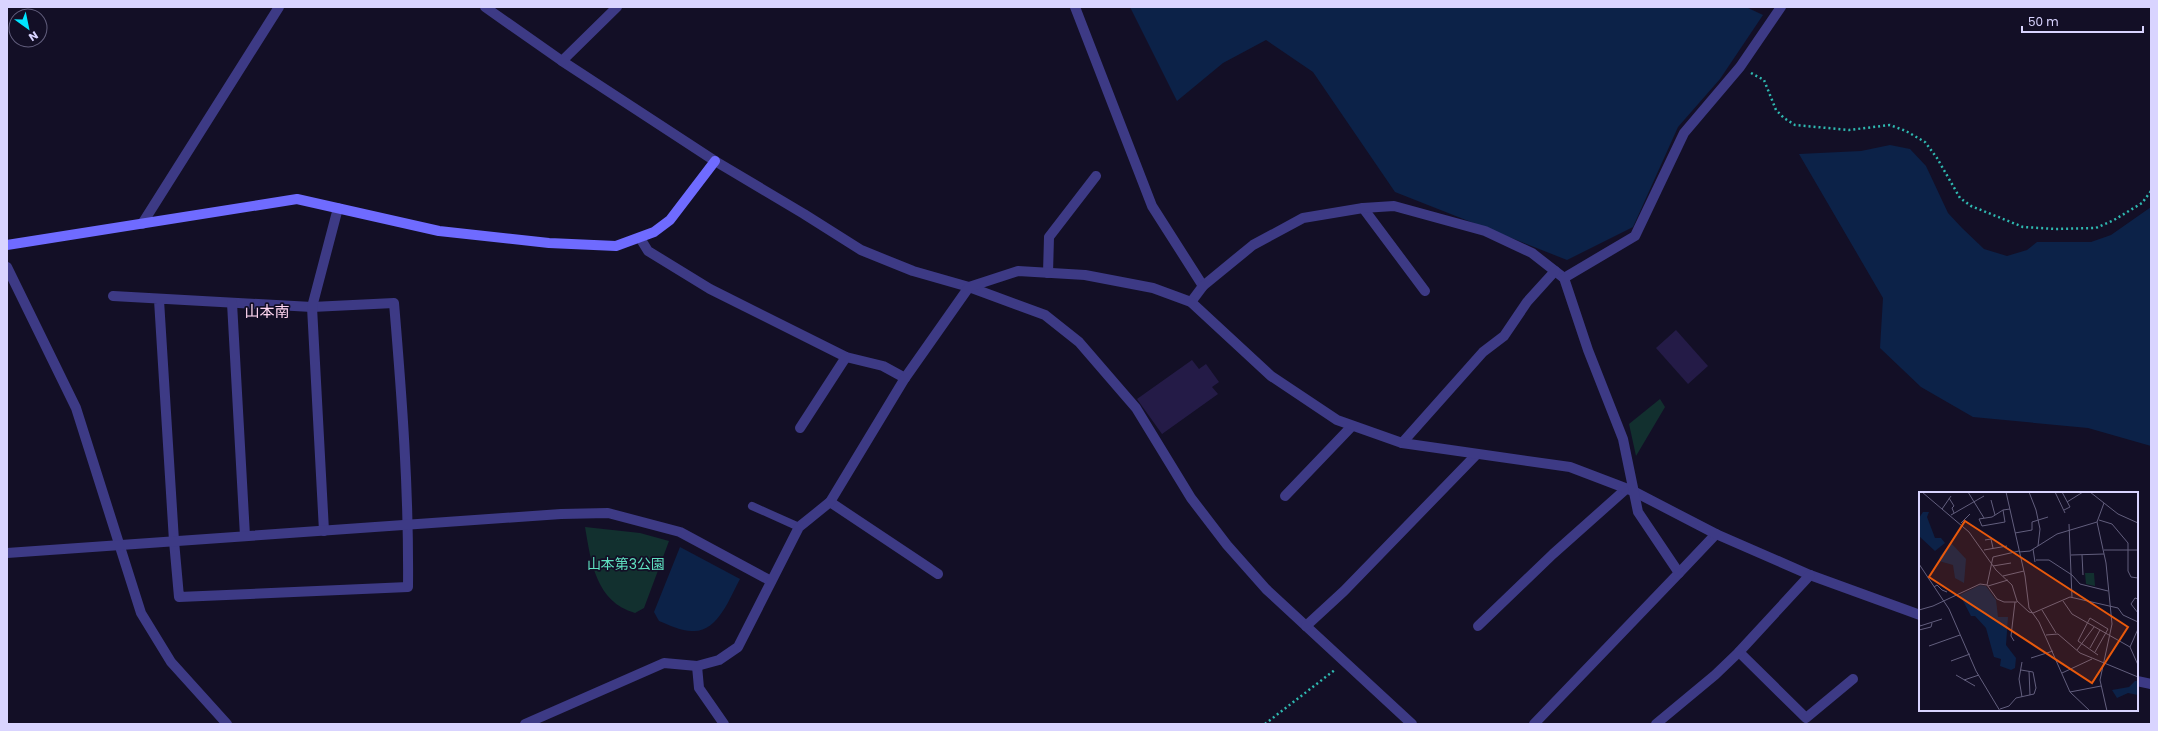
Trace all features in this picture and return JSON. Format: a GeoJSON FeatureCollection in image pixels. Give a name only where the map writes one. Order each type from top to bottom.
{"type":"FeatureCollection","features":[{"type":"Feature","properties":{"kind":"street"},"geometry":{"type":"LineString","coordinates":[[142,224],[279,7]]}},
{"type":"Feature","properties":{"kind":"street"},"geometry":{"type":"LineString","coordinates":[[485,7],[715,162],[804,214],[861,250],[913,271],[970,287],[1045,315],[1079,342],[1136,408],[1190,498],[1266,589],[1412,724]]}},
{"type":"Feature","properties":{"kind":"street"},"geometry":{"type":"LineString","coordinates":[[562,60],[617,7]]}},
{"type":"Feature","properties":{"kind":"street"},"geometry":{"type":"LineString","coordinates":[[1075,7],[1152,206],[1203,286]]}},
{"type":"Feature","properties":{"kind":"street"},"geometry":{"type":"LineString","coordinates":[[1564,278],[1635,236],[1684,133],[1740,67],[1781,7]]}},
{"type":"Feature","properties":{"kind":"street"},"geometry":{"type":"LineString","coordinates":[[7,245],[297,199],[439,231],[549,243],[616,246],[654,232],[670,220],[715,162]]}},
{"type":"Feature","properties":{"kind":"street"},"geometry":{"type":"LineString","coordinates":[[1048,273],[1050,237],[1096,176]]}},
{"type":"Feature","properties":{"kind":"street"},"geometry":{"type":"LineString","coordinates":[[1191,302],[1203,286],[1253,245],[1303,218],[1363,208],[1394,206],[1485,231],[1532,253],[1564,278],[1588,350],[1623,439],[1630,490],[1638,512],[1679,573]]}},
{"type":"Feature","properties":{"kind":"street"},"geometry":{"type":"LineString","coordinates":[[324,531],[312,307],[338,208]]}},
{"type":"Feature","properties":{"kind":"street"},"geometry":{"type":"LineString","coordinates":[[1363,208],[1425,291]]}},
{"type":"Feature","properties":{"kind":"street"},"geometry":{"type":"LineString","coordinates":[[640,238],[648,251],[710,289],[846,358],[883,366],[905,378]]}},
{"type":"Feature","properties":{"kind":"street"},"geometry":{"type":"LineString","coordinates":[[7,267],[76,408],[121,545],[141,613],[171,662],[227,724]]}},
{"type":"Feature","properties":{"kind":"street"},"geometry":{"type":"LineString","coordinates":[[525,724],[664,663],[697,666],[719,660],[738,647],[799,527],[830,502],[905,378],[970,287],[1018,271],[1085,276],[1153,288],[1191,302],[1271,376],[1336,420],[1402,444],[1570,467],[1630,490],[1716,534],[1810,575],[1919,615]]}},
{"type":"Feature","properties":{"kind":"street"},"geometry":{"type":"LineString","coordinates":[[1402,444],[1483,352],[1504,336],[1527,302],[1555,271]]}},
{"type":"Feature","properties":{"kind":"street"},"geometry":{"type":"LineString","coordinates":[[112,296],[159,300],[312,307],[394,303],[403,413],[409,525],[408,587],[179,597],[174,541],[159,300]]}},
{"type":"Feature","properties":{"kind":"street"},"geometry":{"type":"LineString","coordinates":[[232,303],[245,536]]}},
{"type":"Feature","properties":{"kind":"street"},"geometry":{"type":"LineString","coordinates":[[800,428],[846,358]]}},
{"type":"Feature","properties":{"kind":"street"},"geometry":{"type":"LineString","coordinates":[[1285,496],[1352,426]]}},
{"type":"Feature","properties":{"kind":"street"},"geometry":{"type":"LineString","coordinates":[[1306,626],[1344,591],[1476,454]]}},
{"type":"Feature","properties":{"kind":"street"},"geometry":{"type":"LineString","coordinates":[[1478,626],[1553,554],[1630,490]]}},
{"type":"Feature","properties":{"kind":"street"},"geometry":{"type":"LineString","coordinates":[[830,502],[938,574]]}},
{"type":"Feature","properties":{"kind":"street"},"geometry":{"type":"LineString","coordinates":[[7,553],[561,514],[608,513],[680,532],[771,581]]}},
{"type":"Feature","properties":{"kind":"street"},"geometry":{"type":"LineString","coordinates":[[1534,724],[1716,534]]}},
{"type":"Feature","properties":{"kind":"street"},"geometry":{"type":"LineString","coordinates":[[1656,724],[1739,652],[1810,575]]}},
{"type":"Feature","properties":{"kind":"street"},"geometry":{"type":"LineString","coordinates":[[1739,652],[1806,718],[1853,679]]}},
{"type":"Feature","properties":{"kind":"street"},"geometry":{"type":"LineString","coordinates":[[697,666],[699,688],[724,724]]}},
{"type":"Feature","properties":{"kind":"street"},"geometry":{"type":"LineString","coordinates":[[2138,681],[2151,684]]}},
{"type":"Feature","properties":{"kind":"lane"},"geometry":{"type":"LineString","coordinates":[[752,506],[799,527]]}},
{"type":"Feature","properties":{"kind":"path"},"geometry":{"type":"LineString","coordinates":[[1740,67],[1764,80],[1776,110],[1784,118],[1795,125],[1850,130],[1890,125],[1906,131],[1925,142],[1937,158],[1960,198],[1970,206],[2023,226],[2056,229],[2096,228],[2114,220],[2142,203],[2151,191]]}},
{"type":"Feature","properties":{"kind":"path"},"geometry":{"type":"LineString","coordinates":[[1265,724],[1345,662]]}},
{"type":"Feature","properties":{"kind":"green space"},"geometry":{"type":"Polygon","coordinates":[[[1660,399],[1665,407],[1636,456],[1629,424],[1660,399]]]}},
{"type":"Feature","properties":{"kind":"green space","name":"山本第3公園"},"geometry":{"type":"Polygon","coordinates":[[[585,527],[640,533],[669,541],[644,608],[635,613],[622,608],[612,600],[604,590],[593,567],[585,527]]]}},
{"type":"Feature","properties":{"kind":"water"},"geometry":{"type":"Polygon","coordinates":[[[1130,7],[1746,7],[1763,15],[1720,79],[1678,127],[1633,227],[1567,260],[1395,192],[1313,72],[1266,40],[1223,63],[1177,101],[1130,7]]]}},
{"type":"Feature","properties":{"kind":"water"},"geometry":{"type":"Polygon","coordinates":[[[1890,145],[1910,149],[1926,166],[1948,213],[1984,249],[2007,256],[2027,250],[2037,242],[2091,242],[2111,235],[2151,207],[2151,446],[2088,428],[1973,417],[1921,387],[1880,348],[1883,298],[1799,154],[1861,151],[1890,145]]]}},
{"type":"Feature","properties":{"kind":"water"},"geometry":{"type":"Polygon","coordinates":[[[680,547],[740,579],[727,604],[716,620],[701,630],[688,631],[671,626],[659,621],[654,612],[680,547]]]}},
{"type":"Feature","properties":{"kind":"building"},"geometry":{"type":"Polygon","coordinates":[[[1676,330],[1708,366],[1688,384],[1656,348],[1676,330]]]}},
{"type":"Feature","properties":{"kind":"building"},"geometry":{"type":"Polygon","coordinates":[[[1192,360],[1199,369],[1206,364],[1219,382],[1212,387],[1218,394],[1162,434],[1137,399],[1192,360]]]}},
{"type":"Feature","properties":{"kind":"district","name":"山本南"},"geometry":{"type":"Point","coordinates":[267,312]}}]}
